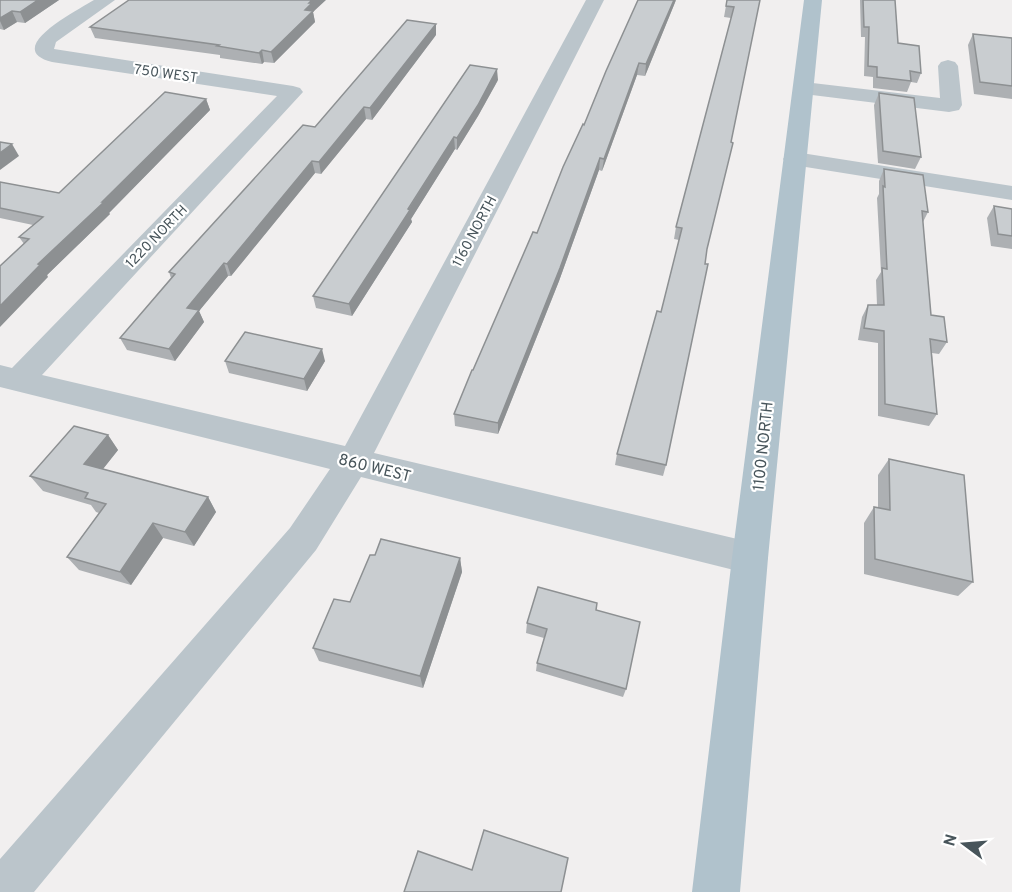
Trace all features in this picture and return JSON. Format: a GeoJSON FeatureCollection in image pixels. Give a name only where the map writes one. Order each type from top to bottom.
{"type":"FeatureCollection","features":[{"type":"Feature","properties":{"kind":"main road","name":"1100 NORTH"},"geometry":{"type":"LineString","coordinates":[[716,892],[750,558],[813,0]]}},
{"type":"Feature","properties":{"kind":"street","name":"750 WEST"},"geometry":{"type":"LineString","coordinates":[[106,0],[49,38],[44,52],[51,56],[293,92]]}},
{"type":"Feature","properties":{"kind":"street","name":"1160 NORTH"},"geometry":{"type":"LineString","coordinates":[[3,892],[303,539],[353,462],[595,0]]}},
{"type":"Feature","properties":{"kind":"street"},"geometry":{"type":"LineString","coordinates":[[804,88],[949,106],[951,105],[948,66]]}},
{"type":"Feature","properties":{"kind":"street","name":"1220 NORTH"},"geometry":{"type":"LineString","coordinates":[[10,378],[293,92]]}},
{"type":"Feature","properties":{"kind":"street"},"geometry":{"type":"LineString","coordinates":[[795,159],[1012,193]]}},
{"type":"Feature","properties":{"kind":"street","name":"860 WEST"},"geometry":{"type":"LineString","coordinates":[[10,378],[750,558]]}},
{"type":"Feature","properties":{"kind":"building"},"geometry":{"type":"Polygon","coordinates":[[[0,0],[38,0],[20,12],[12,11],[0,18],[0,0]]]}},
{"type":"Feature","properties":{"kind":"building"},"geometry":{"type":"Polygon","coordinates":[[[129,0],[312,0],[305,10],[313,11],[271,52],[262,50],[259,53],[217,46],[219,45],[90,27],[129,0]]]}},
{"type":"Feature","properties":{"kind":"building"},"geometry":{"type":"Polygon","coordinates":[[[638,0],[674,0],[646,64],[639,63],[604,159],[600,158],[560,268],[498,423],[454,414],[533,232],[537,233],[563,167],[584,125],[638,0]]]}},
{"type":"Feature","properties":{"kind":"building"},"geometry":{"type":"Polygon","coordinates":[[[727,0],[760,0],[731,142],[733,143],[707,249],[705,264],[708,264],[666,465],[617,454],[657,311],[661,312],[682,228],[676,227],[734,7],[726,6],[727,0]]]}},
{"type":"Feature","properties":{"kind":"building"},"geometry":{"type":"Polygon","coordinates":[[[863,0],[895,0],[898,43],[919,46],[921,73],[910,71],[911,81],[877,77],[877,67],[868,66],[869,27],[864,27],[863,0]]]}},
{"type":"Feature","properties":{"kind":"building"},"geometry":{"type":"Polygon","coordinates":[[[407,20],[436,24],[370,108],[364,107],[319,162],[312,161],[227,264],[224,263],[187,308],[199,310],[169,349],[120,338],[175,274],[169,272],[303,125],[315,127],[407,20]]]}},
{"type":"Feature","properties":{"kind":"building"},"geometry":{"type":"Polygon","coordinates":[[[973,34],[1012,38],[1012,86],[980,82],[973,34]]]}},
{"type":"Feature","properties":{"kind":"building"},"geometry":{"type":"Polygon","coordinates":[[[470,65],[497,69],[478,105],[457,138],[454,137],[349,304],[313,296],[470,65]]]}},
{"type":"Feature","properties":{"kind":"building"},"geometry":{"type":"Polygon","coordinates":[[[165,92],[206,99],[102,202],[104,202],[38,264],[40,265],[0,306],[0,266],[29,239],[19,237],[43,217],[0,208],[0,182],[59,193],[165,92]]]}},
{"type":"Feature","properties":{"kind":"building"},"geometry":{"type":"Polygon","coordinates":[[[879,93],[914,98],[921,157],[883,151],[879,93]]]}},
{"type":"Feature","properties":{"kind":"building"},"geometry":{"type":"Polygon","coordinates":[[[0,142],[12,144],[0,153],[0,142]]]}},
{"type":"Feature","properties":{"kind":"building"},"geometry":{"type":"Polygon","coordinates":[[[884,169],[923,175],[928,212],[922,211],[931,315],[944,317],[947,342],[930,339],[937,414],[885,404],[884,331],[864,328],[868,305],[884,305],[882,268],[887,269],[884,169]]]}},
{"type":"Feature","properties":{"kind":"building"},"geometry":{"type":"Polygon","coordinates":[[[994,206],[1012,209],[1012,236],[998,234],[994,206]]]}},
{"type":"Feature","properties":{"kind":"building"},"geometry":{"type":"Polygon","coordinates":[[[245,332],[322,349],[304,379],[225,361],[245,332]]]}},
{"type":"Feature","properties":{"kind":"building"},"geometry":{"type":"Polygon","coordinates":[[[74,426],[108,435],[84,464],[208,497],[185,532],[153,523],[120,572],[67,557],[106,504],[85,498],[88,493],[30,476],[74,426]]]}},
{"type":"Feature","properties":{"kind":"building"},"geometry":{"type":"Polygon","coordinates":[[[889,459],[964,475],[973,582],[875,559],[874,507],[890,510],[889,459]]]}},
{"type":"Feature","properties":{"kind":"building"},"geometry":{"type":"Polygon","coordinates":[[[381,539],[460,558],[420,676],[313,648],[334,599],[350,602],[370,555],[375,555],[381,539]]]}},
{"type":"Feature","properties":{"kind":"building"},"geometry":{"type":"Polygon","coordinates":[[[538,587],[597,603],[596,610],[640,622],[626,689],[537,663],[547,629],[527,623],[538,587]]]}},
{"type":"Feature","properties":{"kind":"building"},"geometry":{"type":"Polygon","coordinates":[[[484,830],[568,858],[561,892],[404,892],[418,851],[472,870],[484,830]]]}}]}
